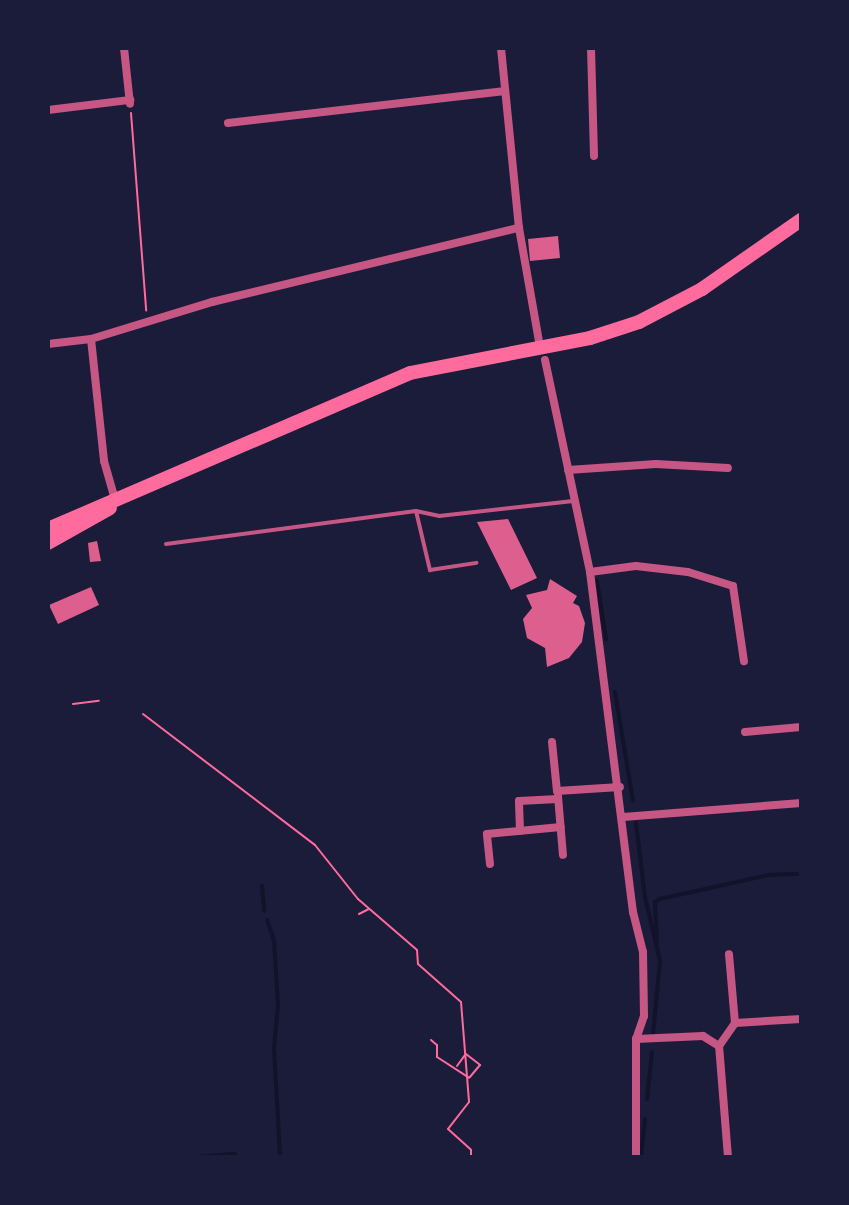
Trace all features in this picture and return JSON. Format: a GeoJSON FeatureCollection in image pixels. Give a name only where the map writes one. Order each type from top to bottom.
{"type":"FeatureCollection","features":[{"type":"Feature","properties":{"kind":"main road"},"geometry":{"type":"LineString","coordinates":[[48,528],[114,497],[410,373],[542,354],[639,322],[702,289],[801,220]]}},
{"type":"Feature","properties":{"kind":"main road"},"geometry":{"type":"LineString","coordinates":[[48,543],[156,482]]}},
{"type":"Feature","properties":{"kind":"street"},"geometry":{"type":"LineString","coordinates":[[48,110],[130,102],[124,48]]}},
{"type":"Feature","properties":{"kind":"street"},"geometry":{"type":"LineString","coordinates":[[501,48],[519,228],[542,354],[590,572],[646,977],[636,1039],[636,1157]]}},
{"type":"Feature","properties":{"kind":"street"},"geometry":{"type":"LineString","coordinates":[[591,48],[594,156]]}},
{"type":"Feature","properties":{"kind":"street"},"geometry":{"type":"LineString","coordinates":[[228,123],[505,91]]}},
{"type":"Feature","properties":{"kind":"street"},"geometry":{"type":"LineString","coordinates":[[48,344],[91,339],[146,319],[519,228]]}},
{"type":"Feature","properties":{"kind":"street"},"geometry":{"type":"LineString","coordinates":[[91,339],[104,461],[114,497]]}},
{"type":"Feature","properties":{"kind":"street"},"geometry":{"type":"LineString","coordinates":[[568,470],[656,464],[728,468]]}},
{"type":"Feature","properties":{"kind":"street"},"geometry":{"type":"LineString","coordinates":[[590,572],[636,566],[688,572],[733,586],[744,661]]}},
{"type":"Feature","properties":{"kind":"street"},"geometry":{"type":"LineString","coordinates":[[745,732],[801,727]]}},
{"type":"Feature","properties":{"kind":"street"},"geometry":{"type":"LineString","coordinates":[[552,742],[563,855]]}},
{"type":"Feature","properties":{"kind":"street"},"geometry":{"type":"LineString","coordinates":[[520,831],[519,801],[620,787]]}},
{"type":"Feature","properties":{"kind":"street"},"geometry":{"type":"LineString","coordinates":[[623,817],[801,803]]}},
{"type":"Feature","properties":{"kind":"street"},"geometry":{"type":"LineString","coordinates":[[490,864],[487,834],[561,827]]}},
{"type":"Feature","properties":{"kind":"street"},"geometry":{"type":"LineString","coordinates":[[728,1157],[719,1046],[735,1023],[729,954]]}},
{"type":"Feature","properties":{"kind":"street"},"geometry":{"type":"LineString","coordinates":[[735,1023],[801,1019]]}},
{"type":"Feature","properties":{"kind":"street"},"geometry":{"type":"LineString","coordinates":[[636,1039],[703,1036],[719,1046]]}},
{"type":"Feature","properties":{"kind":"lane"},"geometry":{"type":"LineString","coordinates":[[166,544],[416,511],[439,516],[573,501]]}},
{"type":"Feature","properties":{"kind":"lane"},"geometry":{"type":"LineString","coordinates":[[416,511],[430,570],[476,563]]}},
{"type":"Feature","properties":{"kind":"path"},"geometry":{"type":"LineString","coordinates":[[130,102],[146,319]]}},
{"type":"Feature","properties":{"kind":"path"},"geometry":{"type":"LineString","coordinates":[[73,704],[99,701]]}},
{"type":"Feature","properties":{"kind":"path"},"geometry":{"type":"LineString","coordinates":[[143,714],[315,845],[369,909],[417,950],[418,964],[461,1002],[469,1102],[448,1129],[471,1150],[471,1157]]}},
{"type":"Feature","properties":{"kind":"path"},"geometry":{"type":"LineString","coordinates":[[359,914],[369,909]]}},
{"type":"Feature","properties":{"kind":"path"},"geometry":{"type":"LineString","coordinates":[[431,1040],[437,1045],[437,1057],[469,1078]]}},
{"type":"Feature","properties":{"kind":"path"},"geometry":{"type":"LineString","coordinates":[[456,1067],[466,1054]]}},
{"type":"Feature","properties":{"kind":"path"},"geometry":{"type":"LineString","coordinates":[[466,1054],[480,1065],[469,1078]]}},
{"type":"Feature","properties":{"kind":"building"},"geometry":{"type":"Polygon","coordinates":[[[558,236],[560,258],[530,261],[528,239],[558,236]]]}},
{"type":"Feature","properties":{"kind":"building"},"geometry":{"type":"Polygon","coordinates":[[[508,519],[537,578],[511,590],[477,522],[508,519]]]}},
{"type":"Feature","properties":{"kind":"building"},"geometry":{"type":"Polygon","coordinates":[[[97,541],[101,561],[90,562],[88,543],[97,541]]]}},
{"type":"Feature","properties":{"kind":"building"},"geometry":{"type":"Polygon","coordinates":[[[550,579],[577,596],[573,603],[579,606],[585,623],[582,642],[569,658],[547,667],[545,648],[527,638],[523,619],[532,608],[526,595],[547,590],[550,579]]]}},
{"type":"Feature","properties":{"kind":"building"},"geometry":{"type":"Polygon","coordinates":[[[91,587],[99,605],[58,624],[49,605],[91,587]]]}},
{"type":"Feature","properties":{"kind":"waterway"},"geometry":{"type":"LineString","coordinates":[[597,581],[606,639]]}},
{"type":"Feature","properties":{"kind":"waterway"},"geometry":{"type":"LineString","coordinates":[[615,692],[633,801]]}},
{"type":"Feature","properties":{"kind":"waterway"},"geometry":{"type":"LineString","coordinates":[[636,823],[645,897],[660,961],[653,1034]]}},
{"type":"Feature","properties":{"kind":"waterway"},"geometry":{"type":"LineString","coordinates":[[657,941],[655,902],[660,899],[768,875],[801,874]]}},
{"type":"Feature","properties":{"kind":"waterway"},"geometry":{"type":"LineString","coordinates":[[262,886],[264,911]]}},
{"type":"Feature","properties":{"kind":"waterway"},"geometry":{"type":"LineString","coordinates":[[267,920],[274,940],[278,1005],[274,1048],[280,1157]]}},
{"type":"Feature","properties":{"kind":"waterway"},"geometry":{"type":"LineString","coordinates":[[647,1099],[652,1052]]}},
{"type":"Feature","properties":{"kind":"waterway"},"geometry":{"type":"LineString","coordinates":[[641,1157],[645,1119]]}},
{"type":"Feature","properties":{"kind":"waterway"},"geometry":{"type":"LineString","coordinates":[[198,1157],[235,1154]]}}]}
